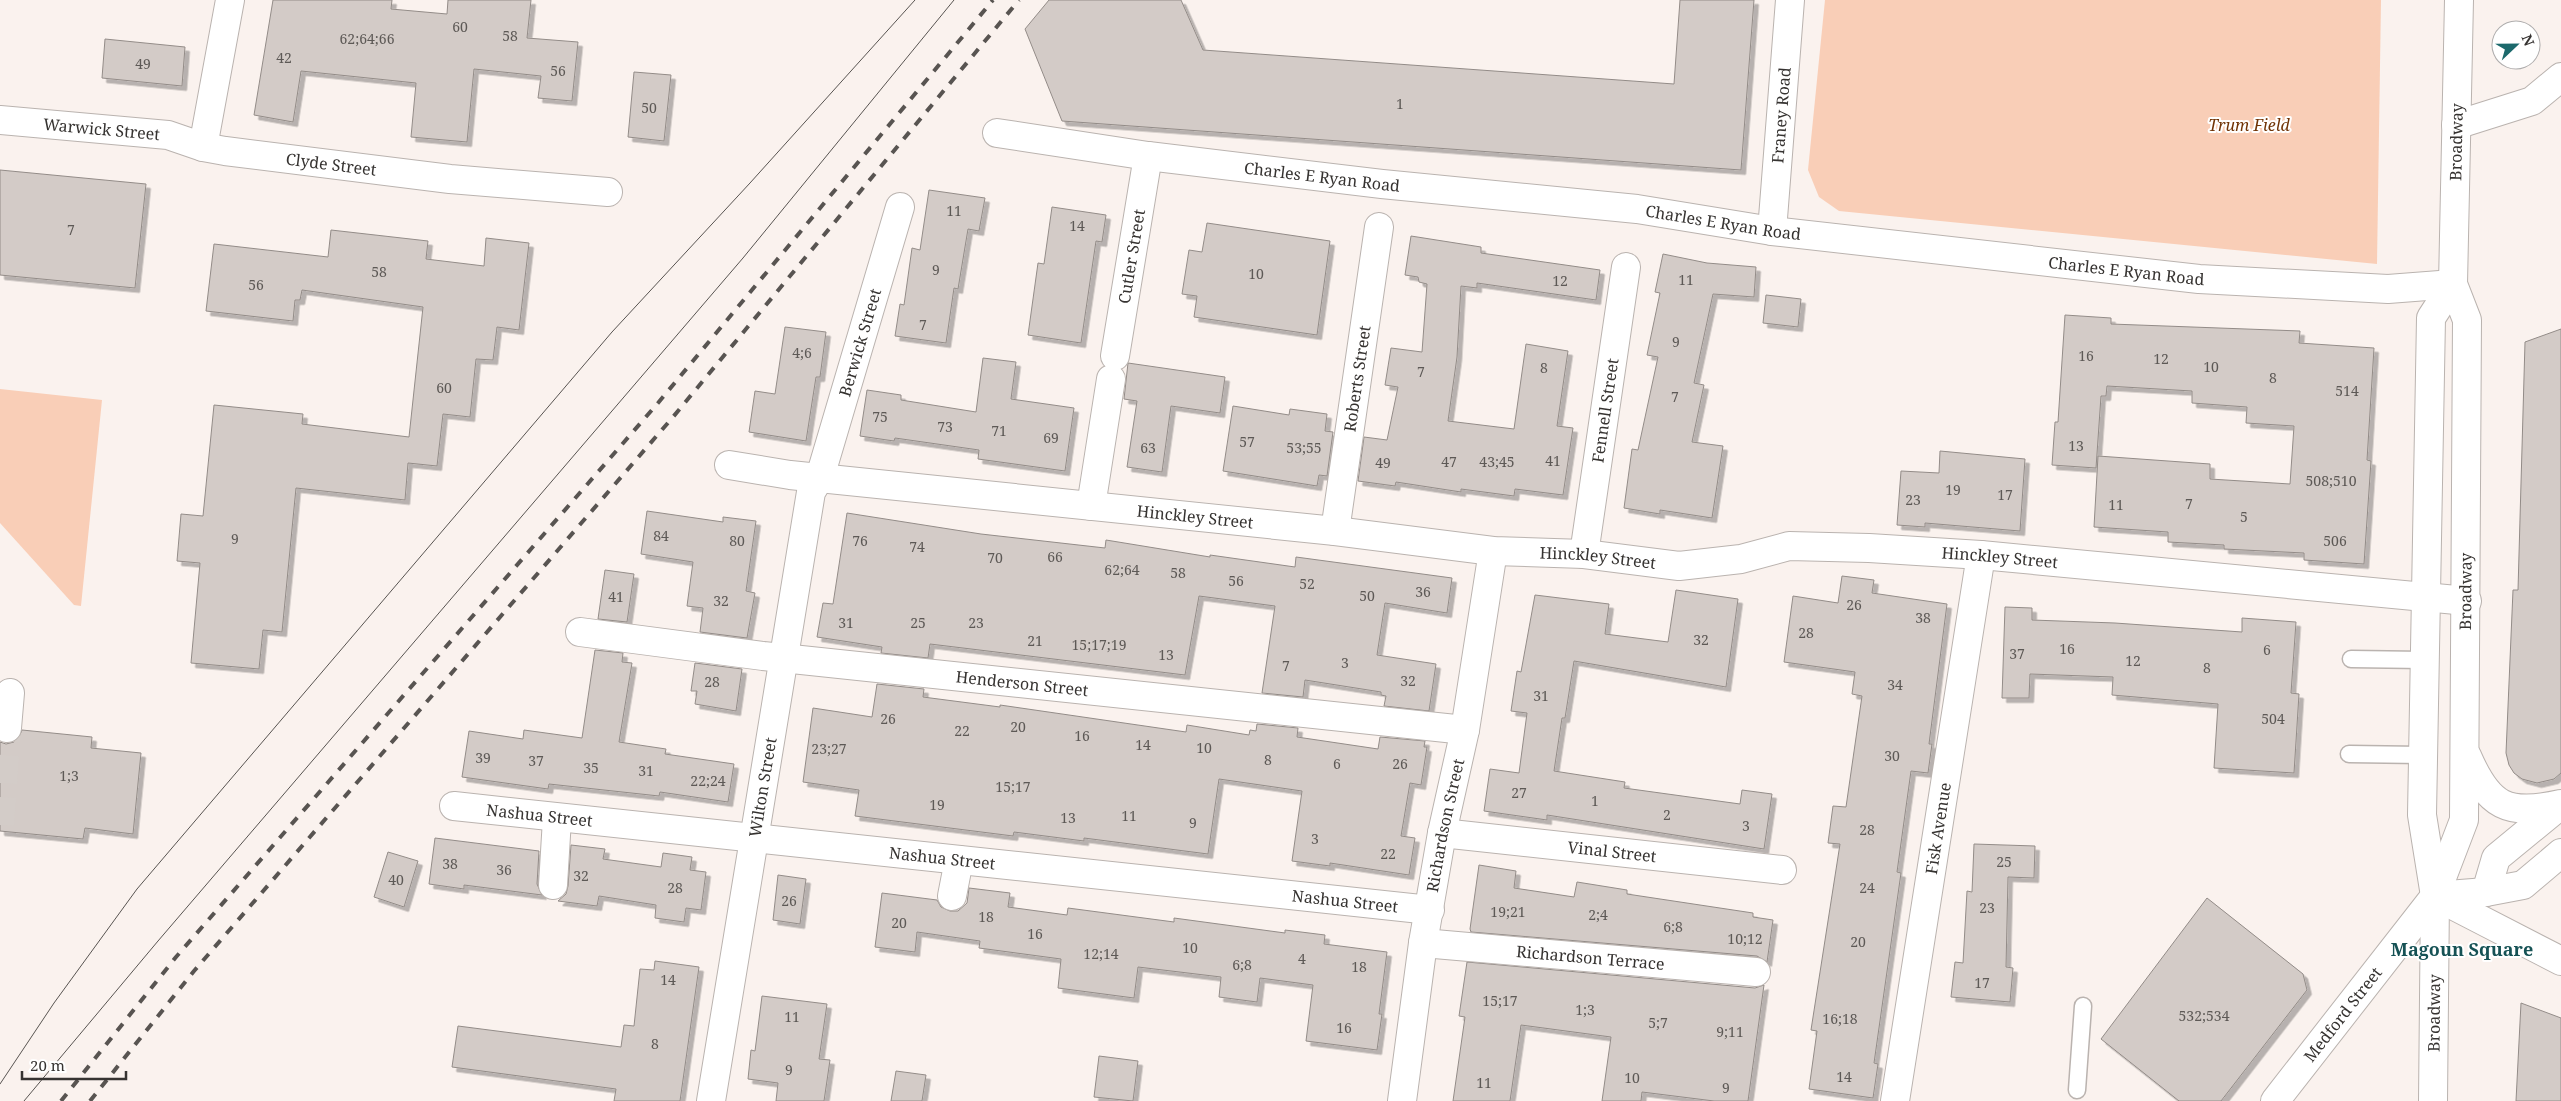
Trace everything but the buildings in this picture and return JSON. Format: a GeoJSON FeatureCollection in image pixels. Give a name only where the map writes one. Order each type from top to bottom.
{"type":"FeatureCollection","features":[{"type":"Feature","properties":{"kind":"street"},"geometry":{"type":"LineString","coordinates":[[203,147],[230,0]]}},
{"type":"Feature","properties":{"kind":"street","name":"Franey Road"},"geometry":{"type":"LineString","coordinates":[[1772,231],[1790,0]]}},
{"type":"Feature","properties":{"kind":"street","name":"Broadway"},"geometry":{"type":"LineString","coordinates":[[2435,896],[2464,820],[2466,755],[2467,320],[2453,284],[2459,0]]}},
{"type":"Feature","properties":{"kind":"street"},"geometry":{"type":"LineString","coordinates":[[2456,125],[2532,101],[2561,77]]}},
{"type":"Feature","properties":{"kind":"street","name":"Warwick Street"},"geometry":{"type":"LineString","coordinates":[[0,120],[168,135],[203,147]]}},
{"type":"Feature","properties":{"kind":"street","name":"Charles E Ryan Road"},"geometry":{"type":"LineString","coordinates":[[997,133],[1148,156],[1382,184],[1637,209],[1772,231],[2199,278],[2388,289],[2453,284]]}},
{"type":"Feature","properties":{"kind":"street","name":"Clyde Street"},"geometry":{"type":"LineString","coordinates":[[203,147],[450,179],[608,192]]}},
{"type":"Feature","properties":{"kind":"street","name":"Cutler Street"},"geometry":{"type":"LineString","coordinates":[[1090,506],[1148,156]]}},
{"type":"Feature","properties":{"kind":"street","name":"Berwick Street"},"geometry":{"type":"LineString","coordinates":[[820,477],[900,207]]}},
{"type":"Feature","properties":{"kind":"street","name":"Roberts Street"},"geometry":{"type":"LineString","coordinates":[[1335,531],[1379,227]]}},
{"type":"Feature","properties":{"kind":"street","name":"Fennell Street"},"geometry":{"type":"LineString","coordinates":[[1584,554],[1626,267]]}},
{"type":"Feature","properties":{"kind":"street","name":"Broadway"},"geometry":{"type":"LineString","coordinates":[[2433,1101],[2435,896],[2422,814],[2431,318],[2453,284]]}},
{"type":"Feature","properties":{"kind":"street","name":"Hinckley Street"},"geometry":{"type":"LineString","coordinates":[[729,465],[790,475],[1335,531],[1493,551],[1584,554],[1679,566],[1741,559],[1789,546],[1869,548],[1981,556],[2467,601]]}},
{"type":"Feature","properties":{"kind":"street","name":"Wilton Street"},"geometry":{"type":"LineString","coordinates":[[711,1101],[811,492],[820,477]]}},
{"type":"Feature","properties":{"kind":"street","name":"Richardson Street"},"geometry":{"type":"LineString","coordinates":[[1402,1101],[1423,943],[1442,833],[1465,730],[1493,551]]}},
{"type":"Feature","properties":{"kind":"street","name":"Fisk Avenue"},"geometry":{"type":"LineString","coordinates":[[1895,1101],[1981,556]]}},
{"type":"Feature","properties":{"kind":"street","name":"Henderson Street"},"geometry":{"type":"LineString","coordinates":[[580,632],[784,658],[1465,730]]}},
{"type":"Feature","properties":{"kind":"street"},"geometry":{"type":"LineString","coordinates":[[7,728],[10,693]]}},
{"type":"Feature","properties":{"kind":"street"},"geometry":{"type":"LineString","coordinates":[[2466,755],[2486,792],[2506,806],[2531,810],[2561,805]]}},
{"type":"Feature","properties":{"kind":"street"},"geometry":{"type":"LineString","coordinates":[[2486,892],[2496,858],[2561,805]]}},
{"type":"Feature","properties":{"kind":"street","name":"Nashua Street"},"geometry":{"type":"LineString","coordinates":[[454,806],[557,819],[1430,910]]}},
{"type":"Feature","properties":{"kind":"street"},"geometry":{"type":"LineString","coordinates":[[553,885],[557,819]]}},
{"type":"Feature","properties":{"kind":"street","name":"Vinal Street"},"geometry":{"type":"LineString","coordinates":[[1442,833],[1782,870]]}},
{"type":"Feature","properties":{"kind":"street"},"geometry":{"type":"LineString","coordinates":[[2435,896],[2486,892],[2522,885],[2561,853]]}},
{"type":"Feature","properties":{"kind":"street"},"geometry":{"type":"LineString","coordinates":[[952,896],[959,860]]}},
{"type":"Feature","properties":{"kind":"street"},"geometry":{"type":"LineString","coordinates":[[2435,896],[2561,961]]}},
{"type":"Feature","properties":{"kind":"street","name":"Medford Street"},"geometry":{"type":"LineString","coordinates":[[2276,1101],[2435,896]]}},
{"type":"Feature","properties":{"kind":"street","name":"Richardson Terrace"},"geometry":{"type":"LineString","coordinates":[[1423,943],[1756,972]]}},
{"type":"Feature","properties":{"kind":"lane"},"geometry":{"type":"LineString","coordinates":[[2351,658],[2424,660]]}},
{"type":"Feature","properties":{"kind":"lane"},"geometry":{"type":"LineString","coordinates":[[2349,754],[2422,755]]}},
{"type":"Feature","properties":{"kind":"lane"},"geometry":{"type":"LineString","coordinates":[[2077,1090],[2083,1006]]}},
{"type":"Feature","properties":{"kind":"green space","name":"Trum Field"},"geometry":{"type":"Polygon","coordinates":[[[1825,0],[2381,0],[2377,264],[1839,211],[1819,197],[1808,170],[1825,0]]]}},
{"type":"Feature","properties":{"kind":"green space"},"geometry":{"type":"Polygon","coordinates":[[[0,389],[102,400],[81,606],[74,605],[0,523],[0,389]]]}},
{"type":"Feature","properties":{"kind":"tunnel"},"geometry":{"type":"LineString","coordinates":[[0,825],[7,728]]}},
{"type":"Feature","properties":{"kind":"tram line"},"geometry":{"type":"LineString","coordinates":[[0,1084],[54,1003],[137,889],[612,332],[915,0]]}},
{"type":"Feature","properties":{"kind":"tram line"},"geometry":{"type":"LineString","coordinates":[[24,1101],[158,941],[743,258],[954,0]]}},
{"type":"Feature","properties":{"kind":"railway"},"geometry":{"type":"LineString","coordinates":[[61,1101],[176,957],[658,403],[993,0]]}},
{"type":"Feature","properties":{"kind":"railway"},"geometry":{"type":"LineString","coordinates":[[90,1101],[194,971],[673,417],[1019,0]]}},
{"type":"Feature","properties":{"kind":"district","name":"Magoun Square"},"geometry":{"type":"Point","coordinates":[2462,949]}}]}
